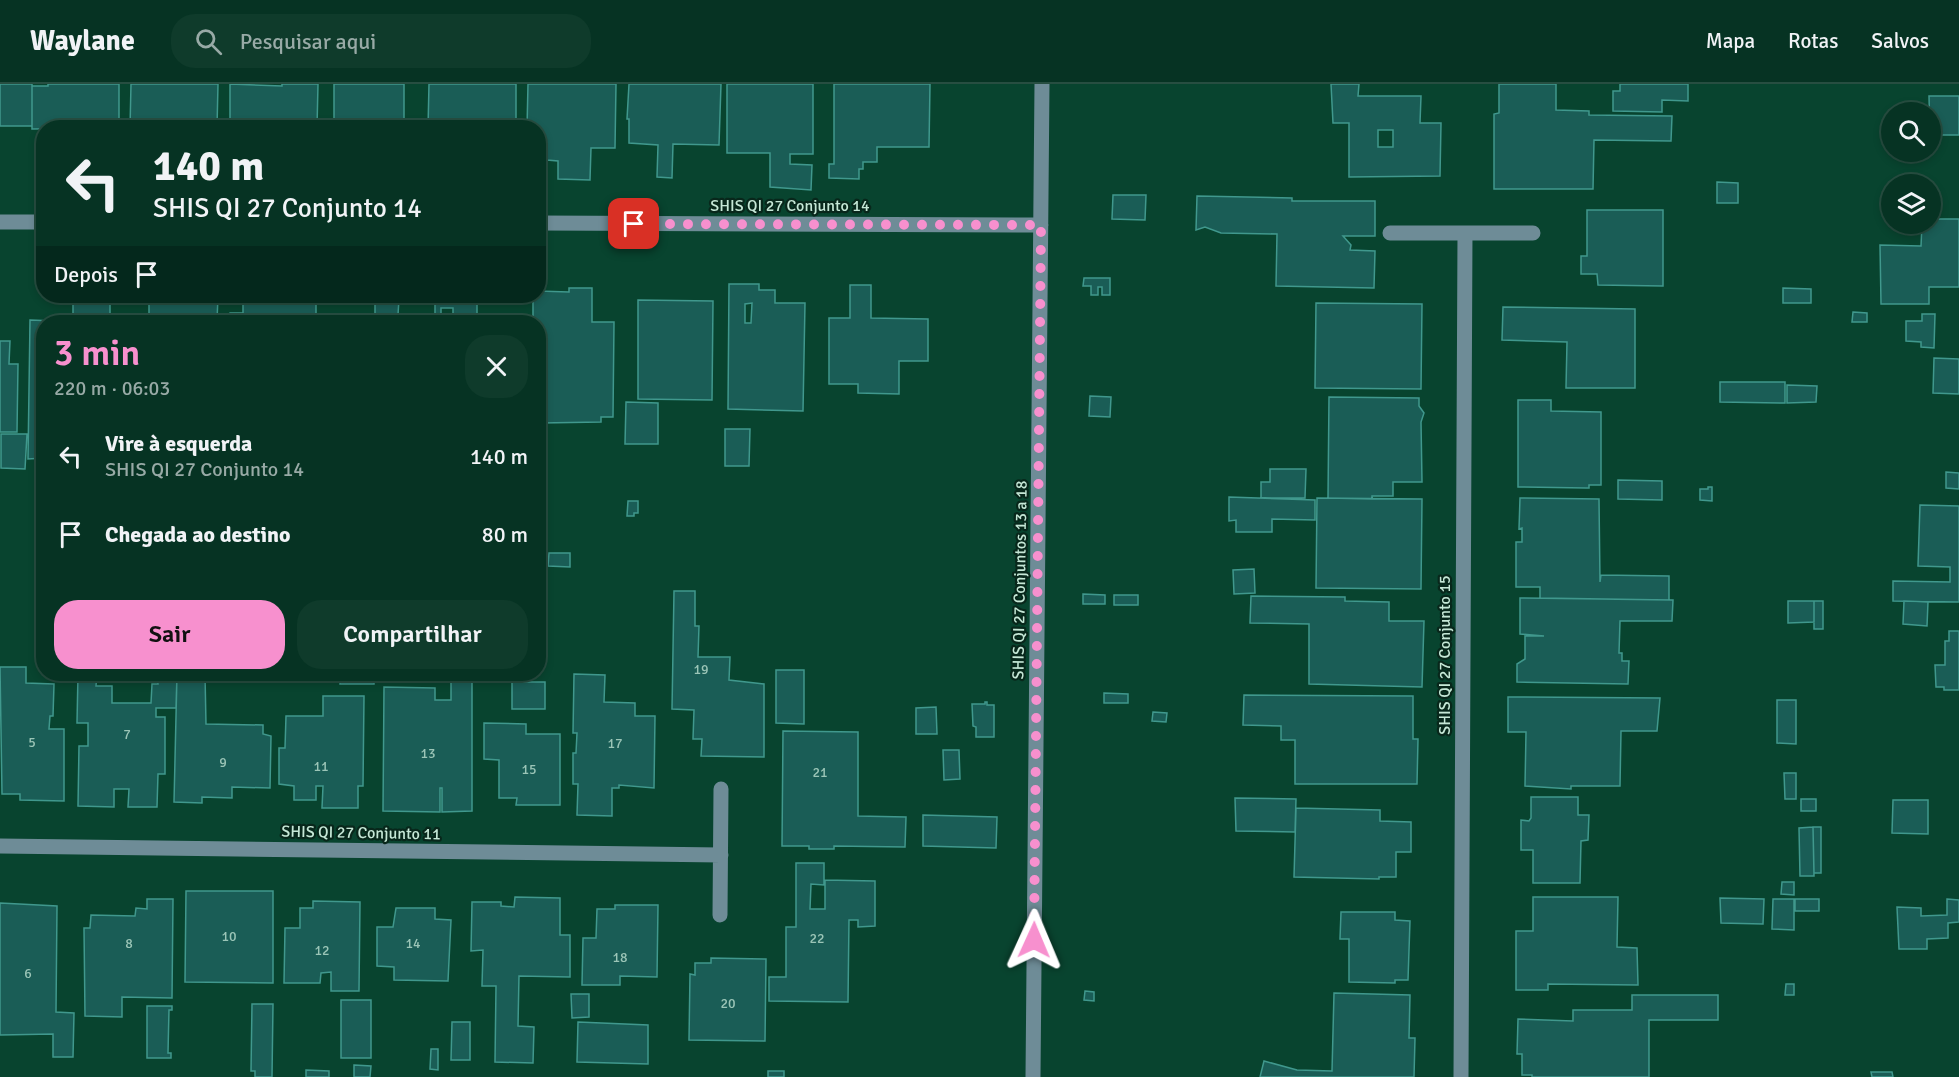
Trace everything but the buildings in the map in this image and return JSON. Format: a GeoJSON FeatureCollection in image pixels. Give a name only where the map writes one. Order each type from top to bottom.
{"type":"FeatureCollection","features":[{"type":"Feature","properties":{"kind":"street","name":"SHIS QI 27 Conjuntos 13 a 18"},"geometry":{"type":"LineString","coordinates":[[1033,1077],[1042,84]]}},
{"type":"Feature","properties":{"kind":"street"},"geometry":{"type":"LineString","coordinates":[[0,222],[36,222]]}},
{"type":"Feature","properties":{"kind":"street","name":"SHIS QI 27 Conjunto 14"},"geometry":{"type":"LineString","coordinates":[[546,223],[1041,225]]}},
{"type":"Feature","properties":{"kind":"street"},"geometry":{"type":"LineString","coordinates":[[1390,233],[1533,233]]}},
{"type":"Feature","properties":{"kind":"street","name":"SHIS QI 27 Conjunto 15"},"geometry":{"type":"LineString","coordinates":[[1461,1077],[1465,233]]}},
{"type":"Feature","properties":{"kind":"street"},"geometry":{"type":"LineString","coordinates":[[720,915],[722,789]]}},
{"type":"Feature","properties":{"kind":"street","name":"SHIS QI 27 Conjunto 11"},"geometry":{"type":"LineString","coordinates":[[0,846],[721,855]]}},
{"type":"Feature","properties":{"kind":"route"},"geometry":{"type":"LineString","coordinates":[[634,224],[1041,225],[1034,940]]}}]}
